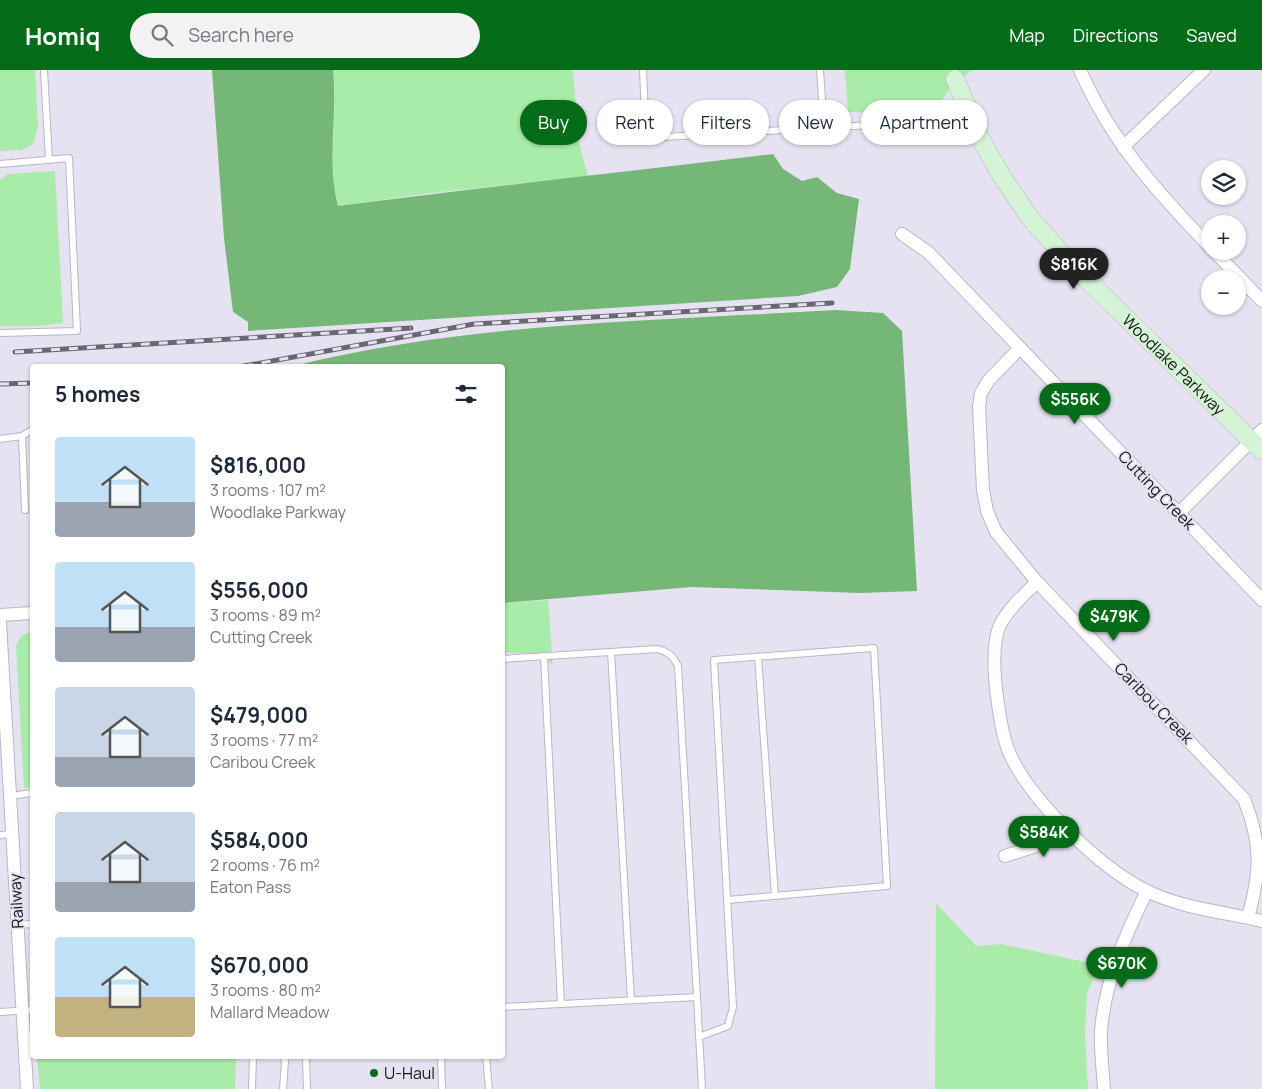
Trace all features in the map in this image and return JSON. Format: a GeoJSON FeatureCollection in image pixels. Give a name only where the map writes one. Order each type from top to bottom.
{"type":"FeatureCollection","features":[{"type":"Feature","properties":{"kind":"street"},"geometry":{"type":"LineString","coordinates":[[1080,70],[1089,91],[1123,146],[1157,193],[1201,238]]}},
{"type":"Feature","properties":{"kind":"street"},"geometry":{"type":"LineString","coordinates":[[1123,146],[1204,70]]}},
{"type":"Feature","properties":{"kind":"street","name":"Woodlake Parkway"},"geometry":{"type":"LineString","coordinates":[[955,79],[964,100]]}},
{"type":"Feature","properties":{"kind":"street","name":"Woodlake Parkway"},"geometry":{"type":"LineString","coordinates":[[984,145],[1004,180],[1032,220],[1073,266],[1258,441]]}},
{"type":"Feature","properties":{"kind":"street","name":"Cutting Creek"},"geometry":{"type":"LineString","coordinates":[[902,234],[929,253],[1262,600]]}},
{"type":"Feature","properties":{"kind":"street"},"geometry":{"type":"LineString","coordinates":[[1223,260],[1262,301]]}},
{"type":"Feature","properties":{"kind":"street","name":"Caribou Creek"},"geometry":{"type":"LineString","coordinates":[[1020,348],[989,380],[981,393],[979,407],[983,490],[987,511],[996,532],[1037,582],[1244,799],[1258,833],[1262,855],[1260,875],[1248,918]]}},
{"type":"Feature","properties":{"kind":"street"},"geometry":{"type":"LineString","coordinates":[[1178,513],[1258,441]]}},
{"type":"Feature","properties":{"kind":"street"},"geometry":{"type":"LineString","coordinates":[[1037,582],[1012,608],[1000,626],[995,648],[995,678],[1000,723],[1009,752],[1022,777],[1094,856],[1121,877],[1147,892],[1175,902],[1262,920]]}},
{"type":"Feature","properties":{"kind":"street"},"geometry":{"type":"LineString","coordinates":[[0,614],[30,613]]}},
{"type":"Feature","properties":{"kind":"street","name":"Railway"},"geometry":{"type":"LineString","coordinates":[[0,622],[10,796],[6,835],[28,1010],[27,1089]]}},
{"type":"Feature","properties":{"kind":"street"},"geometry":{"type":"LineString","coordinates":[[1004,856],[1036,846],[1061,822]]}},
{"type":"Feature","properties":{"kind":"street"},"geometry":{"type":"LineString","coordinates":[[1104,1089],[1101,1033],[1104,1007],[1120,950],[1147,892]]}},
{"type":"Feature","properties":{"kind":"lane"},"geometry":{"type":"LineString","coordinates":[[44,70],[49,160]]}},
{"type":"Feature","properties":{"kind":"lane"},"geometry":{"type":"LineString","coordinates":[[643,70],[646,138],[779,131]]}},
{"type":"Feature","properties":{"kind":"lane"},"geometry":{"type":"LineString","coordinates":[[820,70],[822,100]]}},
{"type":"Feature","properties":{"kind":"lane"},"geometry":{"type":"LineString","coordinates":[[0,164],[69,158],[77,331],[0,332]]}},
{"type":"Feature","properties":{"kind":"lane"},"geometry":{"type":"LineString","coordinates":[[0,439],[22,436],[30,431]]}},
{"type":"Feature","properties":{"kind":"lane"},"geometry":{"type":"LineString","coordinates":[[22,436],[25,510]]}},
{"type":"Feature","properties":{"kind":"lane"},"geometry":{"type":"LineString","coordinates":[[699,1037],[728,1026],[733,1007],[714,660],[874,648],[886,886],[728,900]]}},
{"type":"Feature","properties":{"kind":"lane"},"geometry":{"type":"LineString","coordinates":[[505,659],[657,649],[668,652],[678,666],[702,1089]]}},
{"type":"Feature","properties":{"kind":"lane"},"geometry":{"type":"LineString","coordinates":[[611,652],[632,1000]]}},
{"type":"Feature","properties":{"kind":"lane"},"geometry":{"type":"LineString","coordinates":[[544,656],[561,1004]]}},
{"type":"Feature","properties":{"kind":"lane"},"geometry":{"type":"LineString","coordinates":[[758,657],[775,896]]}},
{"type":"Feature","properties":{"kind":"lane"},"geometry":{"type":"LineString","coordinates":[[10,796],[30,794]]}},
{"type":"Feature","properties":{"kind":"lane"},"geometry":{"type":"LineString","coordinates":[[18,925],[30,924]]}},
{"type":"Feature","properties":{"kind":"lane"},"geometry":{"type":"LineString","coordinates":[[505,1007],[697,996]]}},
{"type":"Feature","properties":{"kind":"lane"},"geometry":{"type":"LineString","coordinates":[[0,1012],[28,1010]]}},
{"type":"Feature","properties":{"kind":"lane"},"geometry":{"type":"LineString","coordinates":[[252,1089],[253,1059]]}},
{"type":"Feature","properties":{"kind":"lane"},"geometry":{"type":"LineString","coordinates":[[283,1089],[284,1059]]}},
{"type":"Feature","properties":{"kind":"lane"},"geometry":{"type":"LineString","coordinates":[[306,1059],[307,1089]]}},
{"type":"Feature","properties":{"kind":"lane"},"geometry":{"type":"LineString","coordinates":[[441,1059],[442,1089]]}},
{"type":"Feature","properties":{"kind":"lane"},"geometry":{"type":"LineString","coordinates":[[486,1059],[489,1089]]}},
{"type":"Feature","properties":{"kind":"green space"},"geometry":{"type":"Polygon","coordinates":[[[0,70],[35,70],[38,127],[33,144],[21,150],[0,151],[0,70]]]}},
{"type":"Feature","properties":{"kind":"green space"},"geometry":{"type":"Polygon","coordinates":[[[212,70],[333,70],[332,155],[338,206],[773,154],[783,169],[802,181],[817,177],[837,193],[859,199],[850,269],[837,287],[798,296],[248,331],[248,322],[233,312],[224,238],[212,70]]]}},
{"type":"Feature","properties":{"kind":"green space"},"geometry":{"type":"Polygon","coordinates":[[[333,70],[573,70],[576,100],[520,100],[520,145],[580,145],[588,177],[430,193],[338,206],[332,179],[335,91],[333,70]]]}},
{"type":"Feature","properties":{"kind":"green space"},"geometry":{"type":"Polygon","coordinates":[[[845,70],[972,70],[951,87],[942,100],[861,100],[861,112],[851,112],[851,100],[847,100],[845,70]]]}},
{"type":"Feature","properties":{"kind":"green space"},"geometry":{"type":"Polygon","coordinates":[[[55,171],[63,323],[38,326],[0,326],[0,180],[8,174],[55,171]]]}},
{"type":"Feature","properties":{"kind":"green space"},"geometry":{"type":"Polygon","coordinates":[[[836,310],[883,313],[902,331],[917,591],[860,593],[692,587],[505,603],[505,364],[303,364],[361,351],[428,340],[496,332],[632,321],[836,310]]]}},
{"type":"Feature","properties":{"kind":"green space"},"geometry":{"type":"Polygon","coordinates":[[[548,600],[553,665],[536,653],[505,653],[505,603],[548,600]]]}},
{"type":"Feature","properties":{"kind":"green space"},"geometry":{"type":"Polygon","coordinates":[[[30,632],[30,787],[24,788],[16,646],[21,636],[30,632]]]}},
{"type":"Feature","properties":{"kind":"green space"},"geometry":{"type":"Polygon","coordinates":[[[936,903],[976,946],[1001,944],[1099,965],[1087,994],[1085,1035],[1088,1089],[935,1089],[936,903]]]}},
{"type":"Feature","properties":{"kind":"green space"},"geometry":{"type":"Polygon","coordinates":[[[37,1059],[236,1059],[235,1089],[40,1089],[37,1059]]]}},
{"type":"Feature","properties":{"kind":"railway"},"geometry":{"type":"LineString","coordinates":[[255,364],[474,324],[832,303]]}},
{"type":"Feature","properties":{"kind":"railway"},"geometry":{"type":"LineString","coordinates":[[15,352],[411,328]]}},
{"type":"Feature","properties":{"kind":"railway"},"geometry":{"type":"LineString","coordinates":[[0,384],[30,383]]}},
{"type":"Feature","properties":{"kind":"place","name":"U-Haul"},"geometry":{"type":"Point","coordinates":[374,1073]}}]}
